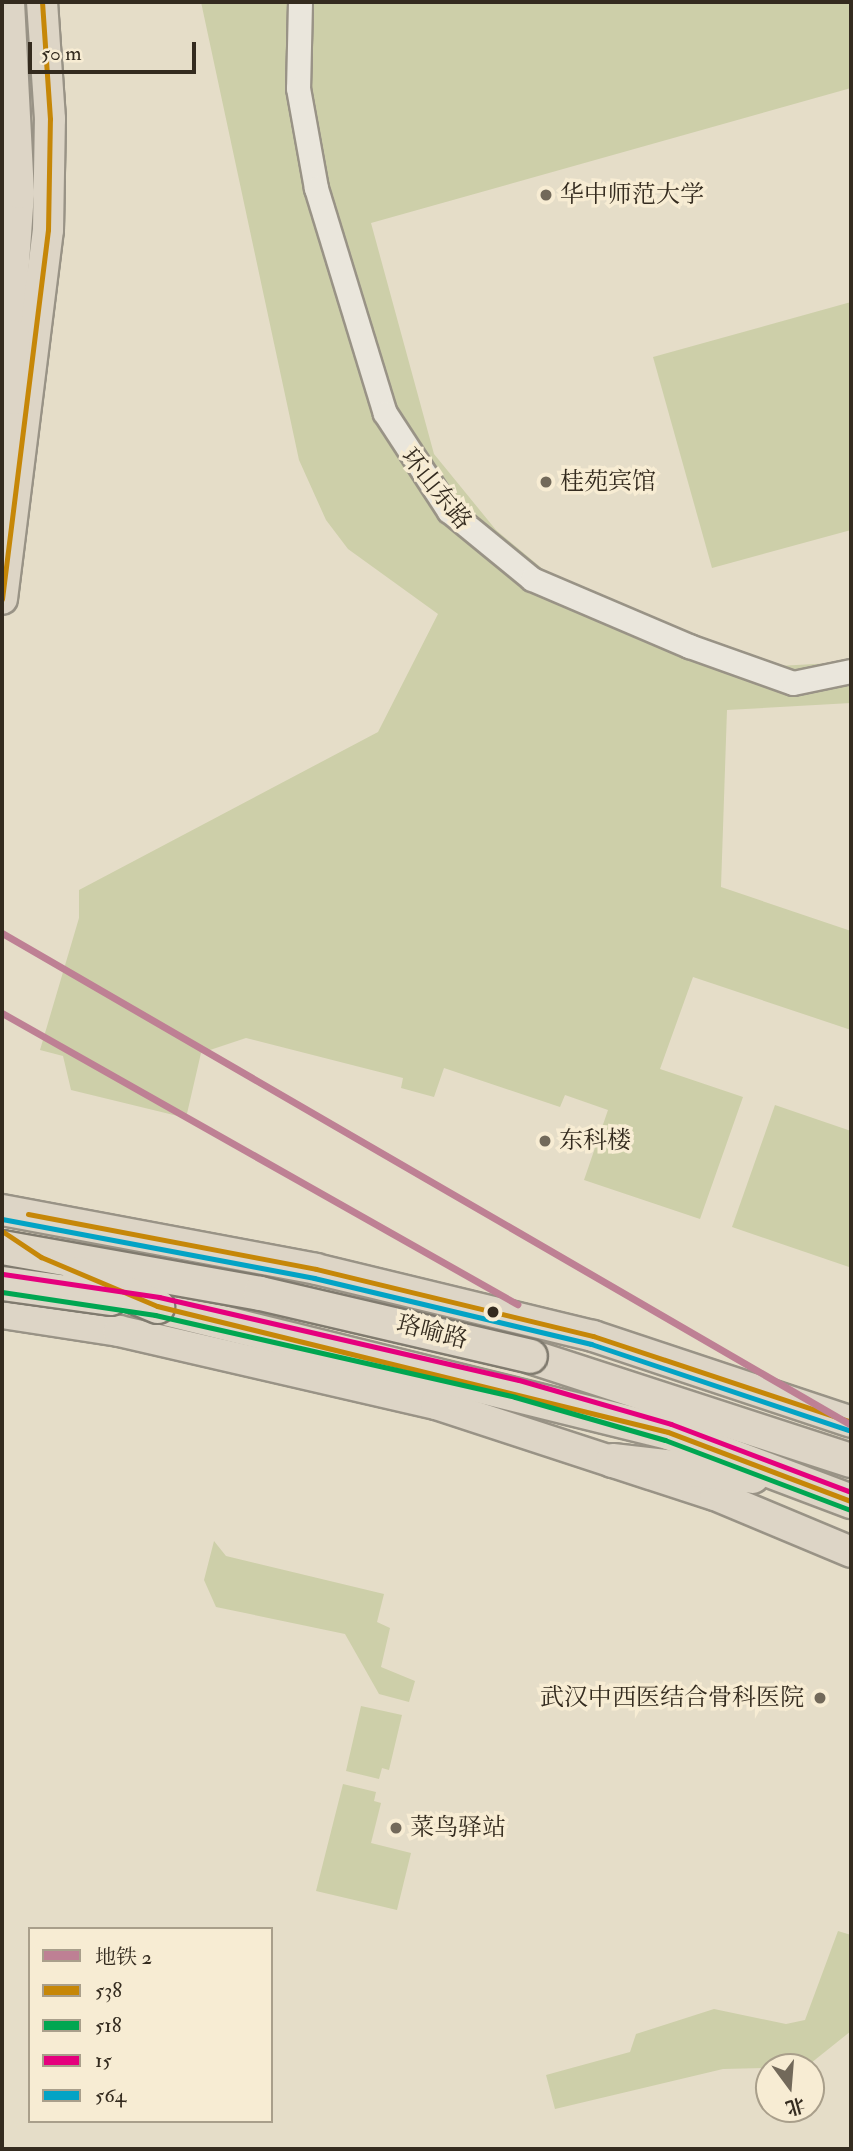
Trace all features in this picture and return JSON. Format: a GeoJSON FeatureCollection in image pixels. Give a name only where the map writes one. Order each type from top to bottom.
{"type":"FeatureCollection","features":[{"type":"Feature","properties":{"kind":"highway"},"geometry":{"type":"LineString","coordinates":[[2,490],[13,397],[12,337]]}},
{"type":"Feature","properties":{"kind":"highway"},"geometry":{"type":"LineString","coordinates":[[2,1231],[41,1257],[157,1306]]}},
{"type":"Feature","properties":{"kind":"highway","name":"珞喻路"},"geometry":{"type":"LineString","coordinates":[[2,1247],[260,1293],[530,1356],[851,1460]]}},
{"type":"Feature","properties":{"kind":"highway","name":"珞喻路"},"geometry":{"type":"LineString","coordinates":[[2,1283],[157,1306],[517,1389],[668,1432],[810,1483],[851,1501]]}},
{"type":"Feature","properties":{"kind":"highway"},"geometry":{"type":"LineString","coordinates":[[612,1460],[810,1483]]}},
{"type":"Feature","properties":{"kind":"main road"},"geometry":{"type":"LineString","coordinates":[[2,385],[12,337],[19,193],[9,2]]}},
{"type":"Feature","properties":{"kind":"main road"},"geometry":{"type":"LineString","coordinates":[[2,599],[48,230],[50,119],[42,2]]}},
{"type":"Feature","properties":{"kind":"main road"},"geometry":{"type":"LineString","coordinates":[[2,1210],[131,1231],[593,1336],[851,1422]]}},
{"type":"Feature","properties":{"kind":"main road"},"geometry":{"type":"LineString","coordinates":[[119,1331],[102,1295],[102,1276],[131,1231]]}},
{"type":"Feature","properties":{"kind":"main road"},"geometry":{"type":"LineString","coordinates":[[2,1313],[119,1331],[436,1404],[612,1460],[851,1552]]}},
{"type":"Feature","properties":{"kind":"street","name":"环山东路"},"geometry":{"type":"LineString","coordinates":[[300,2],[298,88],[316,187],[385,413],[442,502],[505,563],[575,600],[777,680],[811,681],[851,671]]}},
{"type":"Feature","properties":{"kind":"green space"},"geometry":{"type":"Polygon","coordinates":[[[201,2],[851,2],[851,88],[371,223],[434,454],[496,530],[604,620],[653,646],[778,666],[851,662],[851,703],[727,710],[721,887],[851,931],[851,1030],[693,977],[660,1069],[743,1097],[700,1219],[584,1180],[608,1110],[565,1095],[560,1107],[444,1068],[434,1097],[401,1088],[403,1078],[246,1038],[201,1053],[186,1118],[71,1090],[63,1056],[40,1050],[79,918],[79,890],[378,732],[438,614],[348,549],[326,520],[299,460],[201,2]]]}},
{"type":"Feature","properties":{"kind":"green space"},"geometry":{"type":"Polygon","coordinates":[[[851,302],[851,530],[712,568],[653,357],[851,302]]]}},
{"type":"Feature","properties":{"kind":"green space"},"geometry":{"type":"Polygon","coordinates":[[[775,1105],[851,1131],[849,1267],[732,1227],[775,1105]]]}},
{"type":"Feature","properties":{"kind":"green space"},"geometry":{"type":"Polygon","coordinates":[[[214,1541],[226,1556],[384,1594],[377,1622],[390,1628],[381,1667],[415,1681],[409,1702],[379,1694],[345,1634],[216,1607],[204,1580],[214,1541]]]}},
{"type":"Feature","properties":{"kind":"green space"},"geometry":{"type":"Polygon","coordinates":[[[361,1706],[402,1715],[389,1770],[382,1768],[379,1779],[346,1771],[361,1706]]]}},
{"type":"Feature","properties":{"kind":"green space"},"geometry":{"type":"Polygon","coordinates":[[[343,1784],[376,1792],[374,1801],[381,1803],[371,1843],[411,1853],[397,1910],[316,1891],[343,1784]]]}},
{"type":"Feature","properties":{"kind":"green space"},"geometry":{"type":"Polygon","coordinates":[[[838,1931],[851,1935],[851,2031],[824,2053],[755,2053],[755,2068],[723,2069],[555,2109],[546,2075],[630,2052],[636,2034],[714,2009],[786,2024],[805,2020],[838,1931]]]}},
{"type":"Feature","properties":{"kind":"metro line","name":"2"},"geometry":{"type":"LineString","coordinates":[[2,933],[851,1425]]}},
{"type":"Feature","properties":{"kind":"metro line","name":"2"},"geometry":{"type":"LineString","coordinates":[[2,1013],[517,1304]]}},
{"type":"Feature","properties":{"kind":"transit line","name":"538"},"geometry":{"type":"LineString","coordinates":[[2,599],[48,230],[50,119],[42,2]]}},
{"type":"Feature","properties":{"kind":"transit line","name":"538"},"geometry":{"type":"LineString","coordinates":[[28,1214],[316,1269],[593,1336],[851,1422]]}},
{"type":"Feature","properties":{"kind":"transit line","name":"564"},"geometry":{"type":"LineString","coordinates":[[2,1219],[314,1278],[591,1344],[848,1430]]}},
{"type":"Feature","properties":{"kind":"transit line","name":"538"},"geometry":{"type":"LineString","coordinates":[[2,1231],[41,1257],[157,1306],[668,1432],[851,1501]]}},
{"type":"Feature","properties":{"kind":"transit line","name":"15"},"geometry":{"type":"LineString","coordinates":[[3,1274],[159,1297],[519,1380],[671,1424],[851,1492]]}},
{"type":"Feature","properties":{"kind":"transit line","name":"518"},"geometry":{"type":"LineString","coordinates":[[2,1292],[155,1315],[515,1397],[665,1440],[848,1509]]}},
{"type":"Feature","properties":{"kind":"place","name":"华中师范大学"},"geometry":{"type":"Point","coordinates":[546,195]}},
{"type":"Feature","properties":{"kind":"place","name":"桂苑宾馆"},"geometry":{"type":"Point","coordinates":[546,482]}},
{"type":"Feature","properties":{"kind":"place","name":"东科楼"},"geometry":{"type":"Point","coordinates":[545,1141]}},
{"type":"Feature","properties":{"kind":"place","name":"武汉中西医结合骨科医院"},"geometry":{"type":"Point","coordinates":[820,1698]}},
{"type":"Feature","properties":{"kind":"place","name":"菜鸟驿站"},"geometry":{"type":"Point","coordinates":[396,1828]}}]}
